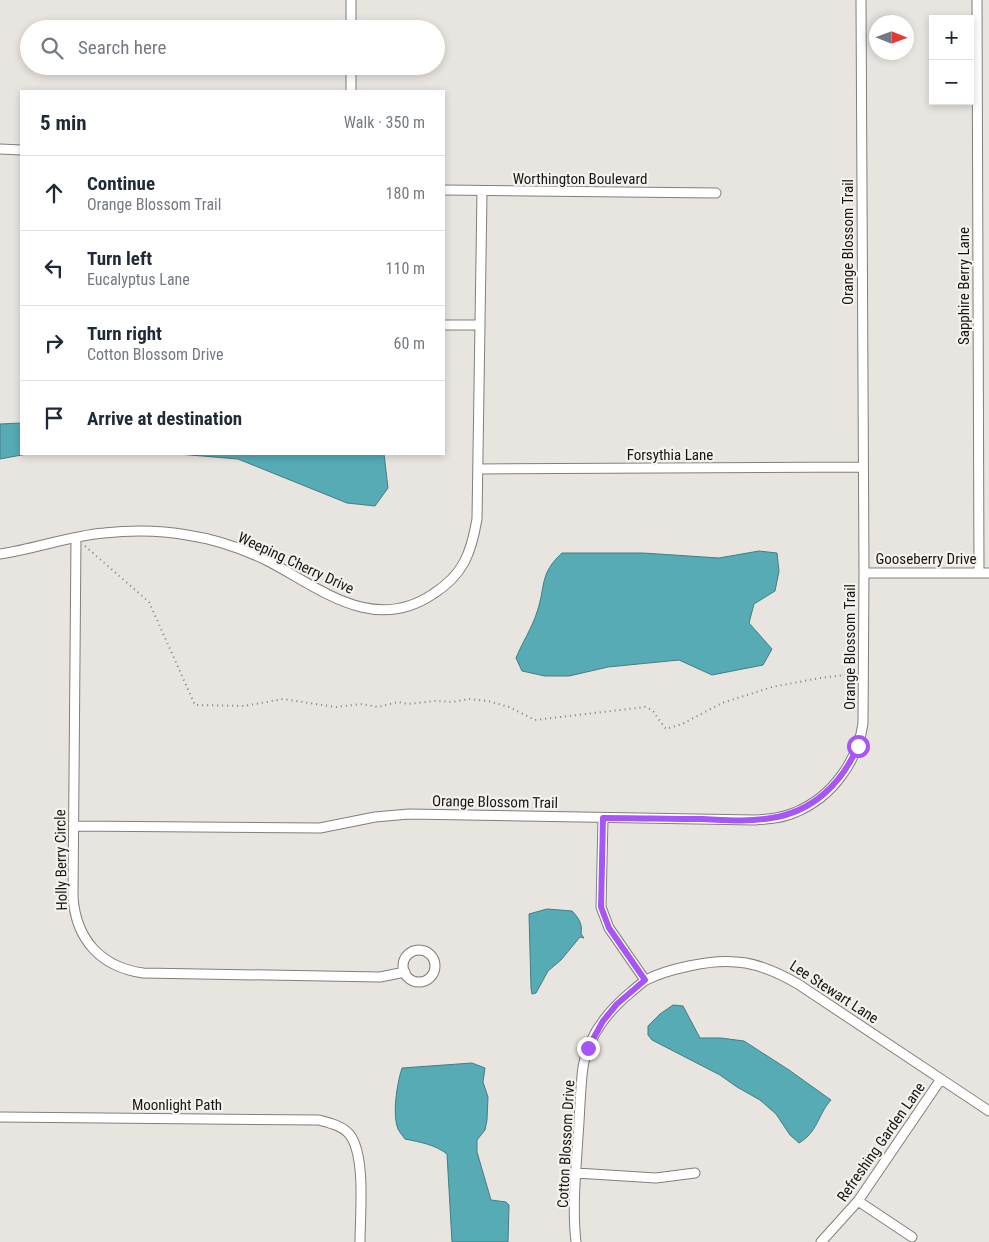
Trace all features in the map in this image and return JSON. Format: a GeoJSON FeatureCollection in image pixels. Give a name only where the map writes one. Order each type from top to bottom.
{"type":"FeatureCollection","features":[{"type":"Feature","properties":{"kind":"street"},"geometry":{"type":"LineString","coordinates":[[351,0],[351,20]]}},
{"type":"Feature","properties":{"kind":"street","name":"Orange Blossom Trail"},"geometry":{"type":"LineString","coordinates":[[74,826],[320,828],[375,817],[409,814],[755,820],[781,817],[797,812],[824,795],[841,777],[853,757],[863,723],[861,0]]}},
{"type":"Feature","properties":{"kind":"street","name":"Sapphire Berry Lane"},"geometry":{"type":"LineString","coordinates":[[978,0],[979,573]]}},
{"type":"Feature","properties":{"kind":"street"},"geometry":{"type":"LineString","coordinates":[[351,75],[351,90]]}},
{"type":"Feature","properties":{"kind":"street"},"geometry":{"type":"LineString","coordinates":[[0,149],[20,150]]}},
{"type":"Feature","properties":{"kind":"street","name":"Worthington Boulevard"},"geometry":{"type":"LineString","coordinates":[[445,190],[716,194]]}},
{"type":"Feature","properties":{"kind":"street","name":"Weeping Cherry Drive"},"geometry":{"type":"LineString","coordinates":[[0,554],[103,533],[134,531],[186,535],[213,540],[264,560],[338,600],[369,609],[388,610],[410,606],[428,598],[449,582],[463,565],[469,553],[477,520],[482,192]]}},
{"type":"Feature","properties":{"kind":"street"},"geometry":{"type":"LineString","coordinates":[[445,325],[480,325]]}},
{"type":"Feature","properties":{"kind":"street","name":"Forsythia Lane"},"geometry":{"type":"LineString","coordinates":[[478,469],[863,467]]}},
{"type":"Feature","properties":{"kind":"street","name":"Holly Berry Circle"},"geometry":{"type":"LineString","coordinates":[[76,538],[73,897],[76,920],[89,943],[99,955],[111,964],[133,972],[380,977],[404,972]]}},
{"type":"Feature","properties":{"kind":"street","name":"Gooseberry Drive"},"geometry":{"type":"LineString","coordinates":[[864,573],[989,573]]}},
{"type":"Feature","properties":{"kind":"street"},"geometry":{"type":"LineString","coordinates":[[603,818],[601,907],[609,928],[645,980]]}},
{"type":"Feature","properties":{"kind":"street","name":"Lee Stewart Lane"},"geometry":{"type":"LineString","coordinates":[[645,980],[679,968],[713,962],[730,961],[753,964],[777,972],[989,1111]]}},
{"type":"Feature","properties":{"kind":"street","name":"Cotton Blossom Drive"},"geometry":{"type":"LineString","coordinates":[[576,1242],[576,1174],[584,1067],[588,1048],[603,1021],[617,1004],[645,980]]}},
{"type":"Feature","properties":{"kind":"street","name":"Refreshing Garden Lane"},"geometry":{"type":"LineString","coordinates":[[821,1242],[858,1202],[941,1079]]}},
{"type":"Feature","properties":{"kind":"street","name":"Moonlight Path"},"geometry":{"type":"LineString","coordinates":[[0,1117],[319,1120],[332,1123],[350,1135],[359,1159],[361,1178],[360,1242]]}},
{"type":"Feature","properties":{"kind":"street"},"geometry":{"type":"LineString","coordinates":[[576,1174],[656,1178],[695,1173]]}},
{"type":"Feature","properties":{"kind":"street"},"geometry":{"type":"LineString","coordinates":[[858,1202],[912,1237]]}},
{"type":"Feature","properties":{"kind":"path"},"geometry":{"type":"LineString","coordinates":[[76,538],[149,602],[195,705],[244,706],[283,699],[336,707],[362,704],[378,707],[398,702],[408,704],[435,701],[452,702],[469,699],[488,701],[509,707],[535,720],[645,707],[652,710],[666,728],[682,724],[722,703],[772,688],[820,678],[863,673]]}},
{"type":"Feature","properties":{"kind":"water"},"geometry":{"type":"Polygon","coordinates":[[[20,423],[20,455],[22,455],[0,459],[0,424],[20,423]]]}},
{"type":"Feature","properties":{"kind":"water"},"geometry":{"type":"Polygon","coordinates":[[[190,455],[384,455],[388,488],[375,506],[347,503],[238,459],[190,455]]]}},
{"type":"Feature","properties":{"kind":"water"},"geometry":{"type":"Polygon","coordinates":[[[759,551],[777,553],[779,571],[775,591],[754,604],[749,623],[772,649],[763,665],[712,675],[679,660],[608,667],[569,676],[545,676],[522,671],[516,658],[535,618],[546,574],[562,553],[643,553],[719,558],[759,551]]]}},
{"type":"Feature","properties":{"kind":"water"},"geometry":{"type":"Polygon","coordinates":[[[547,909],[572,911],[580,921],[581,934],[584,938],[580,937],[561,960],[548,971],[536,993],[532,994],[529,914],[547,909]]]}},
{"type":"Feature","properties":{"kind":"water"},"geometry":{"type":"Polygon","coordinates":[[[673,1005],[683,1006],[700,1038],[744,1041],[831,1100],[810,1134],[799,1143],[790,1135],[776,1114],[760,1100],[720,1075],[652,1040],[648,1035],[648,1026],[673,1005]]]}},
{"type":"Feature","properties":{"kind":"water"},"geometry":{"type":"Polygon","coordinates":[[[472,1063],[485,1068],[483,1082],[488,1097],[485,1130],[477,1140],[477,1152],[491,1200],[506,1202],[509,1205],[508,1242],[452,1242],[447,1154],[433,1146],[405,1139],[396,1123],[396,1099],[402,1068],[472,1063]]]}},
{"type":"Feature","properties":{"kind":"route"},"geometry":{"type":"LineString","coordinates":[[588,1048],[603,1021],[617,1004],[645,980],[609,928],[601,907],[603,818],[755,820],[781,817],[797,812],[824,795],[841,777],[858,746]]}}]}
